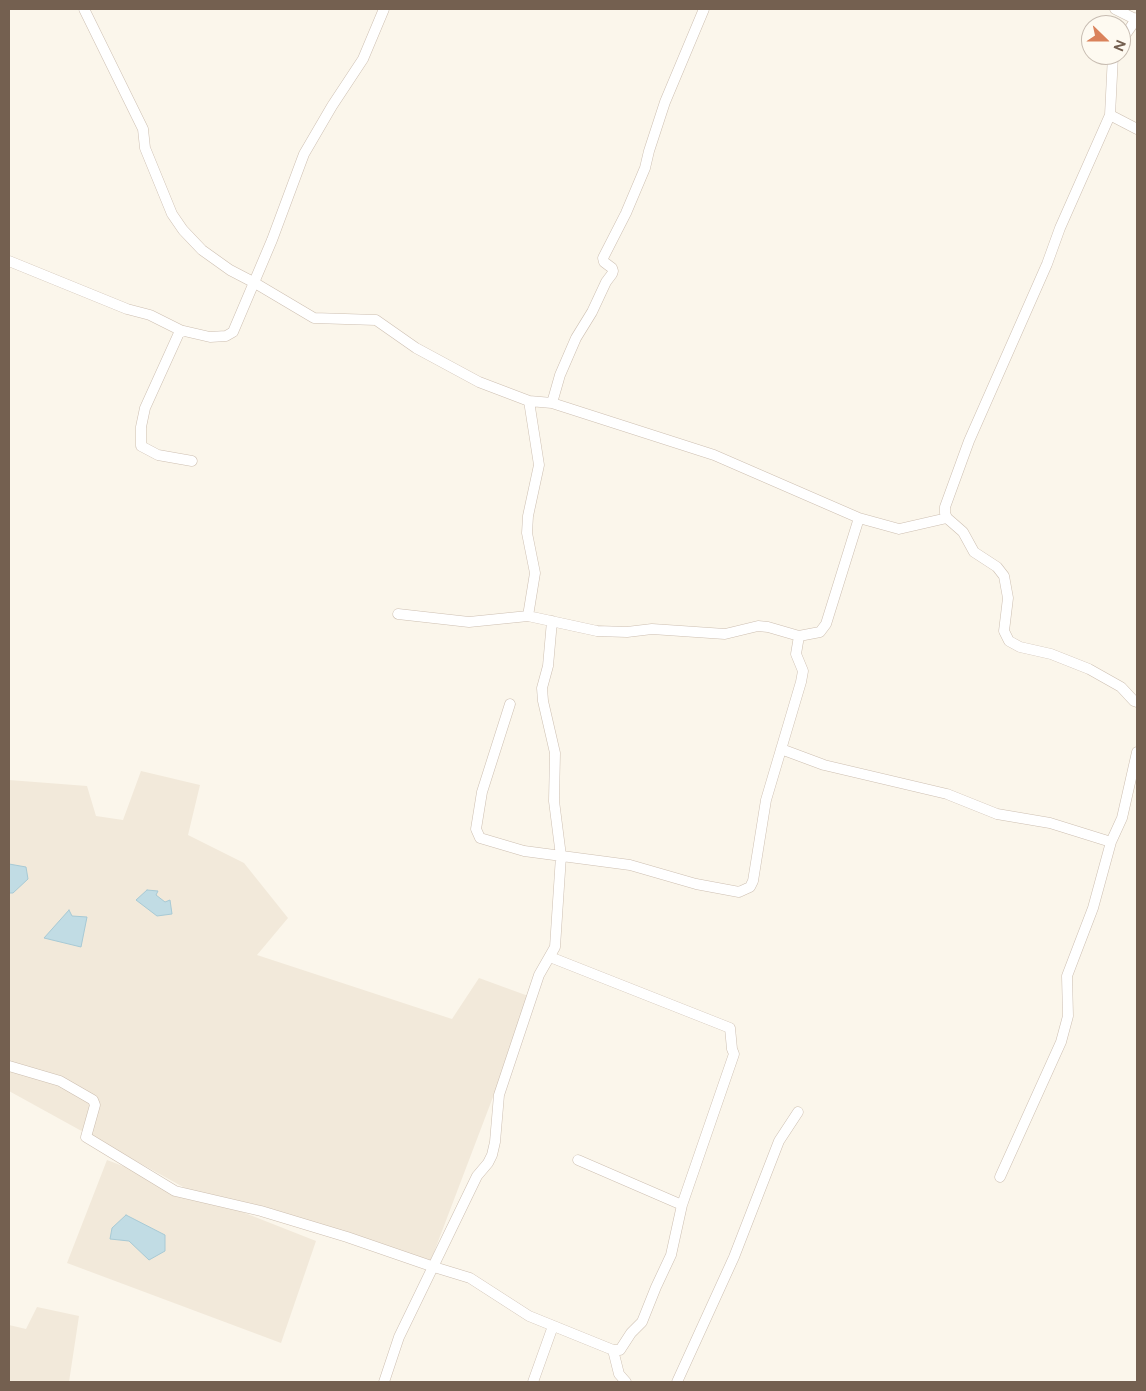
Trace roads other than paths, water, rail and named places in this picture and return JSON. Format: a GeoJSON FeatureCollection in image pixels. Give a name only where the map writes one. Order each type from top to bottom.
{"type":"FeatureCollection","features":[{"type":"Feature","properties":{"kind":"street"},"geometry":{"type":"LineString","coordinates":[[84,9],[143,129],[145,148],[172,214],[183,230],[202,250],[230,270],[314,318],[376,320],[416,348],[479,382],[528,401],[552,403],[714,455],[859,518],[899,529],[947,518]]}},
{"type":"Feature","properties":{"kind":"street"},"geometry":{"type":"LineString","coordinates":[[9,260],[127,309],[150,315],[182,331],[210,337],[226,336],[233,332],[255,283],[304,154],[332,106],[363,59],[384,9]]}},
{"type":"Feature","properties":{"kind":"street"},"geometry":{"type":"LineString","coordinates":[[552,403],[560,374],[576,338],[592,312],[606,282],[614,271],[604,262],[604,258],[645,168],[665,102],[704,9]]}},
{"type":"Feature","properties":{"kind":"street"},"geometry":{"type":"LineString","coordinates":[[1115,9],[1136,19]]}},
{"type":"Feature","properties":{"kind":"street"},"geometry":{"type":"LineString","coordinates":[[1112,65],[1110,115],[969,441],[945,513],[947,518],[963,532],[974,552],[998,568],[1004,576],[1008,598],[1004,631],[1008,640],[1020,647],[1051,654],[1089,669],[1121,687],[1137,702]]}},
{"type":"Feature","properties":{"kind":"street"},"geometry":{"type":"LineString","coordinates":[[1110,115],[1137,129]]}},
{"type":"Feature","properties":{"kind":"street"},"geometry":{"type":"LineString","coordinates":[[182,331],[145,408],[140,440],[141,446],[158,455],[192,461]]}},
{"type":"Feature","properties":{"kind":"street"},"geometry":{"type":"LineString","coordinates":[[528,401],[538,465],[528,516],[527,533],[535,573],[528,616]]}},
{"type":"Feature","properties":{"kind":"street"},"geometry":{"type":"LineString","coordinates":[[398,614],[469,622],[528,616],[596,630],[627,632],[652,628],[725,634],[758,626],[800,636],[820,632],[826,624],[859,518]]}},
{"type":"Feature","properties":{"kind":"street"},"geometry":{"type":"LineString","coordinates":[[384,1382],[399,1337],[477,1176],[492,1155],[499,1095],[539,976],[555,947],[561,856],[554,801],[555,753],[543,701],[542,688],[548,666],[552,621]]}},
{"type":"Feature","properties":{"kind":"street"},"geometry":{"type":"LineString","coordinates":[[510,704],[482,792],[476,829],[480,838],[524,851],[630,865],[696,884],[739,892],[750,887],[753,881],[766,800],[802,677],[803,671],[796,654],[800,636]]}},
{"type":"Feature","properties":{"kind":"street"},"geometry":{"type":"LineString","coordinates":[[782,749],[824,765],[947,794],[997,814],[1050,823],[1111,842]]}},
{"type":"Feature","properties":{"kind":"street"},"geometry":{"type":"LineString","coordinates":[[1000,1177],[1061,1042],[1068,1016],[1066,976],[1093,908],[1111,842],[1122,818],[1137,752]]}},
{"type":"Feature","properties":{"kind":"street"},"geometry":{"type":"LineString","coordinates":[[9,1066],[60,1081],[93,1100],[95,1105],[86,1137],[175,1190],[261,1211],[470,1278],[528,1316],[613,1350],[620,1350],[631,1332],[642,1322],[671,1255],[682,1204],[734,1054],[730,1028],[550,957]]}},
{"type":"Feature","properties":{"kind":"street"},"geometry":{"type":"LineString","coordinates":[[678,1382],[734,1257],[779,1141],[798,1112]]}},
{"type":"Feature","properties":{"kind":"street"},"geometry":{"type":"LineString","coordinates":[[578,1160],[682,1204]]}},
{"type":"Feature","properties":{"kind":"street"},"geometry":{"type":"LineString","coordinates":[[533,1382],[553,1326]]}},
{"type":"Feature","properties":{"kind":"street"},"geometry":{"type":"LineString","coordinates":[[613,1350],[619,1374],[626,1382]]}},
{"type":"Feature","properties":{"kind":"water"},"geometry":{"type":"Polygon","coordinates":[[[9,864],[26,867],[28,879],[13,893],[9,893],[9,864]]]}},
{"type":"Feature","properties":{"kind":"water"},"geometry":{"type":"Polygon","coordinates":[[[147,890],[158,891],[156,895],[165,902],[170,900],[172,914],[157,916],[136,900],[147,890]]]}},
{"type":"Feature","properties":{"kind":"water"},"geometry":{"type":"Polygon","coordinates":[[[69,910],[72,916],[87,917],[81,947],[44,938],[69,910]]]}},
{"type":"Feature","properties":{"kind":"water"},"geometry":{"type":"Polygon","coordinates":[[[126,1215],[165,1235],[165,1251],[149,1260],[129,1241],[110,1239],[112,1228],[126,1215]]]}}]}
